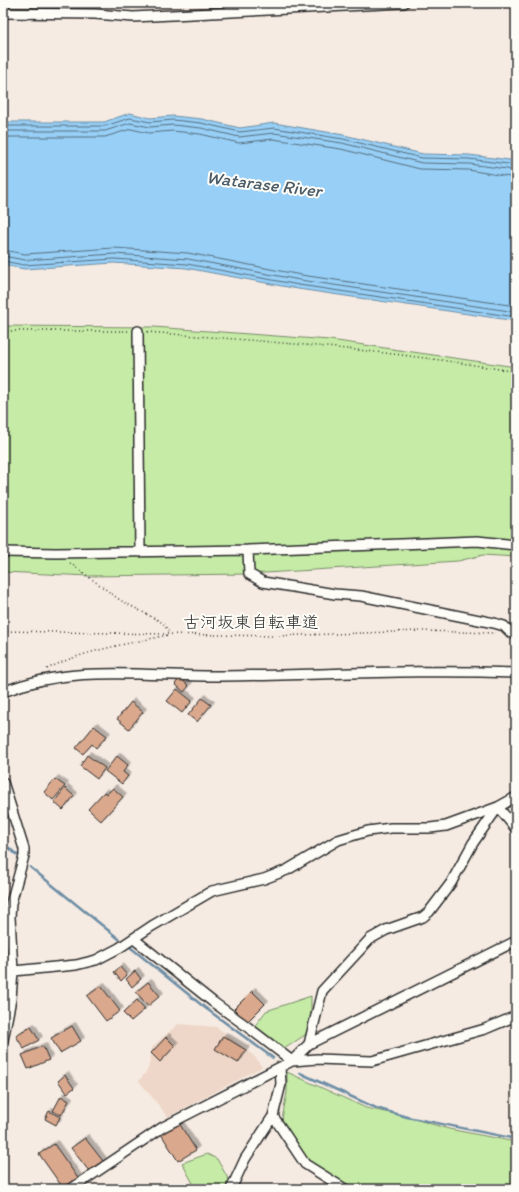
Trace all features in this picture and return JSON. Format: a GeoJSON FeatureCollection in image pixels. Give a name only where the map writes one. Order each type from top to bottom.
{"type":"FeatureCollection","features":[{"type":"Feature","properties":{"kind":"street"},"geometry":{"type":"LineString","coordinates":[[3,13],[95,14],[133,17],[404,3]]}},
{"type":"Feature","properties":{"kind":"street"},"geometry":{"type":"LineString","coordinates":[[138,331],[140,552]]}},
{"type":"Feature","properties":{"kind":"street"},"geometry":{"type":"LineString","coordinates":[[3,552],[56,553],[248,550],[477,541],[516,545]]}},
{"type":"Feature","properties":{"kind":"street"},"geometry":{"type":"LineString","coordinates":[[248,550],[249,574],[263,582],[416,606],[494,623],[504,626],[511,633],[516,633]]}},
{"type":"Feature","properties":{"kind":"street"},"geometry":{"type":"LineString","coordinates":[[3,692],[54,677],[92,672],[221,676],[374,671],[516,673]]}},
{"type":"Feature","properties":{"kind":"street"},"geometry":{"type":"LineString","coordinates":[[3,782],[24,849],[24,856],[11,903],[10,917],[13,971],[11,998],[3,1040]]}},
{"type":"Feature","properties":{"kind":"street"},"geometry":{"type":"LineString","coordinates":[[3,972],[76,965],[96,960],[134,939],[152,926],[212,891],[264,879],[287,870],[338,840],[368,831],[390,828],[430,828],[446,826],[498,807],[516,796]]}},
{"type":"Feature","properties":{"kind":"street"},"geometry":{"type":"LineString","coordinates":[[498,807],[516,829]]}},
{"type":"Feature","properties":{"kind":"street"},"geometry":{"type":"LineString","coordinates":[[309,1044],[322,991],[370,939],[386,930],[422,917],[429,912],[451,883],[473,843],[498,807]]}},
{"type":"Feature","properties":{"kind":"street"},"geometry":{"type":"LineString","coordinates":[[134,939],[292,1062]]}},
{"type":"Feature","properties":{"kind":"street"},"geometry":{"type":"LineString","coordinates":[[292,1062],[309,1044],[516,941]]}},
{"type":"Feature","properties":{"kind":"street"},"geometry":{"type":"LineString","coordinates":[[71,1189],[163,1127],[292,1062],[317,1059],[372,1061],[392,1057],[485,1029],[516,1016]]}},
{"type":"Feature","properties":{"kind":"street"},"geometry":{"type":"LineString","coordinates":[[231,1189],[245,1159],[273,1116],[281,1084],[280,1067]]}},
{"type":"Feature","properties":{"kind":"street"},"geometry":{"type":"LineString","coordinates":[[273,1116],[304,1164],[345,1189]]}},
{"type":"Feature","properties":{"kind":"path"},"geometry":{"type":"LineString","coordinates":[[3,331],[138,331],[328,347],[474,364],[516,372]]}},
{"type":"Feature","properties":{"kind":"path"},"geometry":{"type":"LineString","coordinates":[[47,670],[60,663],[118,645],[171,634],[163,623],[120,600],[56,553]]}},
{"type":"Feature","properties":{"kind":"path","name":"古河坂東自転車道"},"geometry":{"type":"LineString","coordinates":[[3,631],[273,636],[422,631],[499,633]]}},
{"type":"Feature","properties":{"kind":"shaded area"},"geometry":{"type":"Polygon","coordinates":[[[178,1024],[217,1027],[254,1056],[262,1067],[168,1117],[139,1081],[148,1069],[153,1046],[178,1024]]]}},
{"type":"Feature","properties":{"kind":"green space"},"geometry":{"type":"Polygon","coordinates":[[[3,326],[154,327],[330,340],[516,367],[516,557],[483,555],[458,561],[249,574],[89,576],[3,572],[3,326]]]}},
{"type":"Feature","properties":{"kind":"green space"},"geometry":{"type":"Polygon","coordinates":[[[311,996],[311,1020],[308,1033],[284,1049],[254,1027],[266,1011],[311,996]]]}},
{"type":"Feature","properties":{"kind":"green space"},"geometry":{"type":"Polygon","coordinates":[[[287,1072],[366,1108],[404,1116],[449,1129],[516,1142],[516,1189],[354,1189],[327,1174],[306,1158],[282,1119],[287,1092],[287,1072]]]}},
{"type":"Feature","properties":{"kind":"green space"},"geometry":{"type":"Polygon","coordinates":[[[207,1154],[217,1159],[234,1189],[196,1189],[182,1163],[207,1154]]]}},
{"type":"Feature","properties":{"kind":"water","name":"Watarase River"},"geometry":{"type":"Polygon","coordinates":[[[130,113],[150,118],[173,116],[202,119],[240,128],[274,123],[344,135],[423,154],[469,155],[510,160],[516,164],[516,321],[298,289],[186,268],[114,263],[24,269],[3,265],[3,122],[104,122],[130,113]]]}},
{"type":"Feature","properties":{"kind":"building"},"geometry":{"type":"Polygon","coordinates":[[[180,678],[189,686],[184,692],[175,684],[180,678]]]}},
{"type":"Feature","properties":{"kind":"building"},"geometry":{"type":"Polygon","coordinates":[[[177,689],[192,701],[182,713],[167,701],[177,689]]]}},
{"type":"Feature","properties":{"kind":"building"},"geometry":{"type":"Polygon","coordinates":[[[202,698],[211,705],[197,722],[188,715],[202,698]]]}},
{"type":"Feature","properties":{"kind":"building"},"geometry":{"type":"Polygon","coordinates":[[[131,702],[143,712],[129,729],[117,719],[131,702]]]}},
{"type":"Feature","properties":{"kind":"building"},"geometry":{"type":"Polygon","coordinates":[[[94,726],[107,736],[96,748],[92,744],[83,754],[76,748],[94,726]]]}},
{"type":"Feature","properties":{"kind":"building"},"geometry":{"type":"Polygon","coordinates":[[[87,755],[105,768],[97,779],[80,766],[87,755]]]}},
{"type":"Feature","properties":{"kind":"building"},"geometry":{"type":"Polygon","coordinates":[[[117,756],[128,765],[123,772],[128,776],[122,784],[105,771],[117,756]]]}},
{"type":"Feature","properties":{"kind":"building"},"geometry":{"type":"Polygon","coordinates":[[[55,779],[65,786],[53,800],[44,792],[55,779]]]}},
{"type":"Feature","properties":{"kind":"building"},"geometry":{"type":"Polygon","coordinates":[[[65,788],[74,796],[63,810],[54,802],[65,788]]]}},
{"type":"Feature","properties":{"kind":"building"},"geometry":{"type":"Polygon","coordinates":[[[113,788],[123,797],[101,821],[88,809],[104,792],[107,794],[113,788]]]}},
{"type":"Feature","properties":{"kind":"building"},"geometry":{"type":"Polygon","coordinates":[[[120,967],[127,975],[121,981],[114,972],[120,967]]]}},
{"type":"Feature","properties":{"kind":"building"},"geometry":{"type":"Polygon","coordinates":[[[135,971],[141,979],[132,987],[126,979],[135,971]]]}},
{"type":"Feature","properties":{"kind":"building"},"geometry":{"type":"Polygon","coordinates":[[[148,982],[160,996],[148,1006],[136,992],[148,982]]]}},
{"type":"Feature","properties":{"kind":"building"},"geometry":{"type":"Polygon","coordinates":[[[101,986],[120,1011],[106,1021],[87,996],[101,986]]]}},
{"type":"Feature","properties":{"kind":"building"},"geometry":{"type":"Polygon","coordinates":[[[252,991],[265,1004],[247,1022],[234,1009],[252,991]]]}},
{"type":"Feature","properties":{"kind":"building"},"geometry":{"type":"Polygon","coordinates":[[[137,1000],[145,1009],[131,1021],[123,1013],[137,1000]]]}},
{"type":"Feature","properties":{"kind":"building"},"geometry":{"type":"Polygon","coordinates":[[[72,1026],[81,1041],[60,1053],[51,1038],[72,1026]]]}},
{"type":"Feature","properties":{"kind":"building"},"geometry":{"type":"Polygon","coordinates":[[[31,1027],[39,1040],[24,1049],[16,1036],[31,1027]]]}},
{"type":"Feature","properties":{"kind":"building"},"geometry":{"type":"Polygon","coordinates":[[[223,1036],[246,1050],[238,1063],[215,1049],[223,1036]]]}},
{"type":"Feature","properties":{"kind":"building"},"geometry":{"type":"Polygon","coordinates":[[[166,1037],[175,1046],[160,1062],[151,1053],[166,1037]]]}},
{"type":"Feature","properties":{"kind":"building"},"geometry":{"type":"Polygon","coordinates":[[[43,1046],[49,1060],[28,1069],[22,1055],[43,1046]]]}},
{"type":"Feature","properties":{"kind":"building"},"geometry":{"type":"Polygon","coordinates":[[[65,1075],[74,1088],[67,1093],[58,1081],[65,1075]]]}},
{"type":"Feature","properties":{"kind":"building"},"geometry":{"type":"Polygon","coordinates":[[[61,1096],[69,1101],[61,1115],[53,1111],[61,1096]]]}},
{"type":"Feature","properties":{"kind":"building"},"geometry":{"type":"Polygon","coordinates":[[[49,1111],[60,1117],[56,1125],[45,1119],[49,1111]]]}},
{"type":"Feature","properties":{"kind":"building"},"geometry":{"type":"Polygon","coordinates":[[[179,1123],[196,1150],[178,1161],[161,1134],[179,1123]]]}},
{"type":"Feature","properties":{"kind":"building"},"geometry":{"type":"Polygon","coordinates":[[[85,1138],[103,1161],[89,1171],[71,1148],[85,1138]]]}},
{"type":"Feature","properties":{"kind":"building"},"geometry":{"type":"Polygon","coordinates":[[[54,1144],[78,1178],[63,1188],[39,1154],[54,1144]]]}},
{"type":"Feature","properties":{"kind":"waterway"},"geometry":{"type":"LineString","coordinates":[[3,843],[17,855]]}},
{"type":"Feature","properties":{"kind":"waterway"},"geometry":{"type":"LineString","coordinates":[[30,867],[119,939]]}},
{"type":"Feature","properties":{"kind":"waterway"},"geometry":{"type":"LineString","coordinates":[[130,947],[204,1007],[273,1058]]}},
{"type":"Feature","properties":{"kind":"waterway"},"geometry":{"type":"LineString","coordinates":[[300,1073],[376,1108],[407,1117],[516,1139]]}}]}
